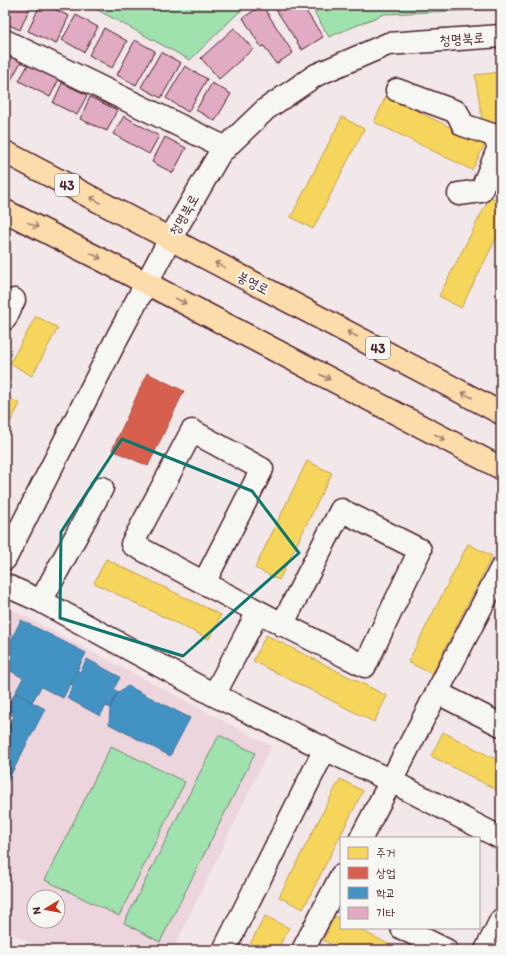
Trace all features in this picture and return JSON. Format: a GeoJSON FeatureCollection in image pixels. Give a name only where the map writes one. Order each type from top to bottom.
{"type":"FeatureCollection","features":[{"type":"Feature","properties":{"kind":"main road","name":"봉영로"},"geometry":{"type":"LineString","coordinates":[[5,152],[501,413]]}},
{"type":"Feature","properties":{"kind":"main road"},"geometry":{"type":"LineString","coordinates":[[5,211],[501,468]]}},
{"type":"Feature","properties":{"kind":"street","name":"청명북로"},"geometry":{"type":"LineString","coordinates":[[5,559],[146,284],[170,239],[220,153],[266,109],[316,75],[388,44],[501,36]]}},
{"type":"Feature","properties":{"kind":"street"},"geometry":{"type":"LineString","coordinates":[[5,41],[226,148]]}},
{"type":"Feature","properties":{"kind":"street"},"geometry":{"type":"LineString","coordinates":[[397,90],[457,112],[463,125],[494,135],[500,146],[481,191],[459,194]]}},
{"type":"Feature","properties":{"kind":"street"},"geometry":{"type":"LineString","coordinates":[[204,583],[262,469],[192,431],[132,544],[204,583],[282,625],[365,666],[420,550],[341,510],[282,625]]}},
{"type":"Feature","properties":{"kind":"street"},"geometry":{"type":"LineString","coordinates":[[40,601],[102,488]]}},
{"type":"Feature","properties":{"kind":"street"},"geometry":{"type":"LineString","coordinates":[[362,837],[438,693],[501,569]]}},
{"type":"Feature","properties":{"kind":"street"},"geometry":{"type":"LineString","coordinates":[[5,585],[40,601],[214,695],[391,781],[501,838]]}},
{"type":"Feature","properties":{"kind":"street"},"geometry":{"type":"LineString","coordinates":[[214,695],[258,612]]}},
{"type":"Feature","properties":{"kind":"street"},"geometry":{"type":"LineString","coordinates":[[438,693],[501,725]]}},
{"type":"Feature","properties":{"kind":"street"},"geometry":{"type":"LineString","coordinates":[[224,950],[325,749]]}},
{"type":"Feature","properties":{"kind":"street"},"geometry":{"type":"LineString","coordinates":[[303,950],[338,889]]}},
{"type":"Feature","properties":{"kind":"street"},"geometry":{"type":"LineString","coordinates":[[486,950],[501,920]]}},
{"type":"Feature","properties":{"kind":"street"},"geometry":{"type":"LineString","coordinates":[[404,929],[446,950]]}},
{"type":"Feature","properties":{"kind":"highlighted area"},"geometry":{"type":"Polygon","coordinates":[[[122,439],[252,491],[299,553],[183,656],[60,618],[61,532],[122,439]]]}},
{"type":"Feature","properties":{"kind":"shaded area"},"geometry":{"type":"Polygon","coordinates":[[[9,608],[271,746],[173,950],[44,950],[5,930],[5,616],[9,608]]]}},
{"type":"Feature","properties":{"kind":"green space"},"geometry":{"type":"Polygon","coordinates":[[[91,5],[250,5],[238,13],[190,60],[92,7],[91,5]]]}},
{"type":"Feature","properties":{"kind":"green space"},"geometry":{"type":"Polygon","coordinates":[[[310,5],[501,5],[501,9],[384,14],[329,37],[310,5]]]}},
{"type":"Feature","properties":{"kind":"green space"},"geometry":{"type":"Polygon","coordinates":[[[219,735],[255,753],[160,942],[124,923],[219,735]]]}},
{"type":"Feature","properties":{"kind":"green space"},"geometry":{"type":"Polygon","coordinates":[[[111,746],[185,782],[119,916],[45,880],[111,746]]]}},
{"type":"Feature","properties":{"kind":"building: 주거"},"geometry":{"type":"Polygon","coordinates":[[[501,72],[501,122],[483,125],[475,75],[501,72]]]}},
{"type":"Feature","properties":{"kind":"building: 주거"},"geometry":{"type":"Polygon","coordinates":[[[386,96],[485,144],[472,170],[374,122],[386,96]]]}},
{"type":"Feature","properties":{"kind":"building: 주거"},"geometry":{"type":"Polygon","coordinates":[[[342,117],[364,129],[313,229],[291,217],[342,117]]]}},
{"type":"Feature","properties":{"kind":"building: 주거"},"geometry":{"type":"Polygon","coordinates":[[[490,197],[501,202],[501,229],[461,308],[439,296],[490,197]]]}},
{"type":"Feature","properties":{"kind":"building: 주거"},"geometry":{"type":"Polygon","coordinates":[[[36,316],[58,328],[32,376],[10,363],[36,316]]]}},
{"type":"Feature","properties":{"kind":"building: 주거"},"geometry":{"type":"Polygon","coordinates":[[[5,396],[20,404],[5,432],[5,396]]]}},
{"type":"Feature","properties":{"kind":"building: 주거"},"geometry":{"type":"Polygon","coordinates":[[[307,461],[332,473],[279,580],[255,568],[307,461]]]}},
{"type":"Feature","properties":{"kind":"building: 주거"},"geometry":{"type":"Polygon","coordinates":[[[468,544],[492,556],[432,674],[408,662],[468,544]]]}},
{"type":"Feature","properties":{"kind":"building: 주거"},"geometry":{"type":"Polygon","coordinates":[[[106,559],[221,615],[209,639],[94,583],[106,559]]]}},
{"type":"Feature","properties":{"kind":"building: 주거"},"geometry":{"type":"Polygon","coordinates":[[[266,635],[387,696],[374,722],[253,661],[266,635]]]}},
{"type":"Feature","properties":{"kind":"building: 주거"},"geometry":{"type":"Polygon","coordinates":[[[443,732],[501,762],[501,792],[431,756],[443,732]]]}},
{"type":"Feature","properties":{"kind":"building: 주거"},"geometry":{"type":"Polygon","coordinates":[[[340,779],[363,791],[303,909],[279,897],[340,779]]]}},
{"type":"Feature","properties":{"kind":"building: 주거"},"geometry":{"type":"Polygon","coordinates":[[[265,916],[289,928],[277,950],[247,950],[265,916]]]}},
{"type":"Feature","properties":{"kind":"building: 주거"},"geometry":{"type":"Polygon","coordinates":[[[335,916],[340,919],[340,929],[359,929],[400,950],[342,950],[323,940],[335,916]]]}},
{"type":"Feature","properties":{"kind":"building: 상업"},"geometry":{"type":"Polygon","coordinates":[[[147,373],[184,391],[148,466],[112,450],[147,373]]]}},
{"type":"Feature","properties":{"kind":"building: 학교"},"geometry":{"type":"Polygon","coordinates":[[[21,620],[86,653],[63,698],[41,687],[32,702],[15,693],[23,678],[5,668],[5,652],[21,620]]]}},
{"type":"Feature","properties":{"kind":"building: 학교"},"geometry":{"type":"Polygon","coordinates":[[[87,659],[120,677],[114,689],[118,692],[110,708],[106,706],[100,716],[67,698],[73,686],[70,684],[77,670],[80,672],[87,659]]]}},
{"type":"Feature","properties":{"kind":"building: 학교"},"geometry":{"type":"Polygon","coordinates":[[[128,686],[190,718],[170,756],[109,724],[110,708],[118,692],[128,686]]]}},
{"type":"Feature","properties":{"kind":"building: 학교"},"geometry":{"type":"Polygon","coordinates":[[[15,693],[45,709],[5,786],[5,733],[14,716],[5,712],[15,693]]]}},
{"type":"Feature","properties":{"kind":"building: 기타"},"geometry":{"type":"Polygon","coordinates":[[[5,5],[25,5],[30,7],[20,30],[5,23],[5,5]]]}},
{"type":"Feature","properties":{"kind":"building: 기타"},"geometry":{"type":"Polygon","coordinates":[[[40,5],[46,5],[69,16],[56,44],[28,31],[40,5]]]}},
{"type":"Feature","properties":{"kind":"building: 기타"},"geometry":{"type":"Polygon","coordinates":[[[262,5],[293,53],[276,64],[264,46],[261,47],[243,18],[262,5]]]}},
{"type":"Feature","properties":{"kind":"building: 기타"},"geometry":{"type":"Polygon","coordinates":[[[273,5],[302,5],[323,37],[302,50],[273,5]]]}},
{"type":"Feature","properties":{"kind":"building: 기타"},"geometry":{"type":"Polygon","coordinates":[[[76,15],[98,27],[84,52],[62,40],[76,15]]]}},
{"type":"Feature","properties":{"kind":"building: 기타"},"geometry":{"type":"Polygon","coordinates":[[[104,28],[127,41],[112,68],[89,55],[104,28]]]}},
{"type":"Feature","properties":{"kind":"building: 기타"},"geometry":{"type":"Polygon","coordinates":[[[234,28],[253,49],[219,79],[201,58],[234,28]]]}},
{"type":"Feature","properties":{"kind":"building: 기타"},"geometry":{"type":"Polygon","coordinates":[[[135,40],[155,51],[136,85],[117,75],[135,40]]]}},
{"type":"Feature","properties":{"kind":"building: 기타"},"geometry":{"type":"Polygon","coordinates":[[[5,50],[22,60],[10,82],[5,79],[5,50]]]}},
{"type":"Feature","properties":{"kind":"building: 기타"},"geometry":{"type":"Polygon","coordinates":[[[161,52],[181,63],[161,98],[141,87],[161,52]]]}},
{"type":"Feature","properties":{"kind":"building: 기타"},"geometry":{"type":"Polygon","coordinates":[[[29,63],[59,79],[50,97],[19,81],[29,63]]]}},
{"type":"Feature","properties":{"kind":"building: 기타"},"geometry":{"type":"Polygon","coordinates":[[[185,66],[207,79],[188,112],[166,98],[185,66]]]}},
{"type":"Feature","properties":{"kind":"building: 기타"},"geometry":{"type":"Polygon","coordinates":[[[62,83],[87,95],[77,115],[53,103],[62,83]]]}},
{"type":"Feature","properties":{"kind":"building: 기타"},"geometry":{"type":"Polygon","coordinates":[[[212,83],[231,94],[215,121],[196,110],[212,83]]]}},
{"type":"Feature","properties":{"kind":"building: 기타"},"geometry":{"type":"Polygon","coordinates":[[[90,97],[117,110],[107,131],[80,119],[90,97]]]}},
{"type":"Feature","properties":{"kind":"building: 기타"},"geometry":{"type":"Polygon","coordinates":[[[124,116],[159,136],[149,154],[113,134],[124,116]]]}},
{"type":"Feature","properties":{"kind":"building: 기타"},"geometry":{"type":"Polygon","coordinates":[[[165,137],[186,148],[173,173],[152,162],[165,137]]]}}]}
